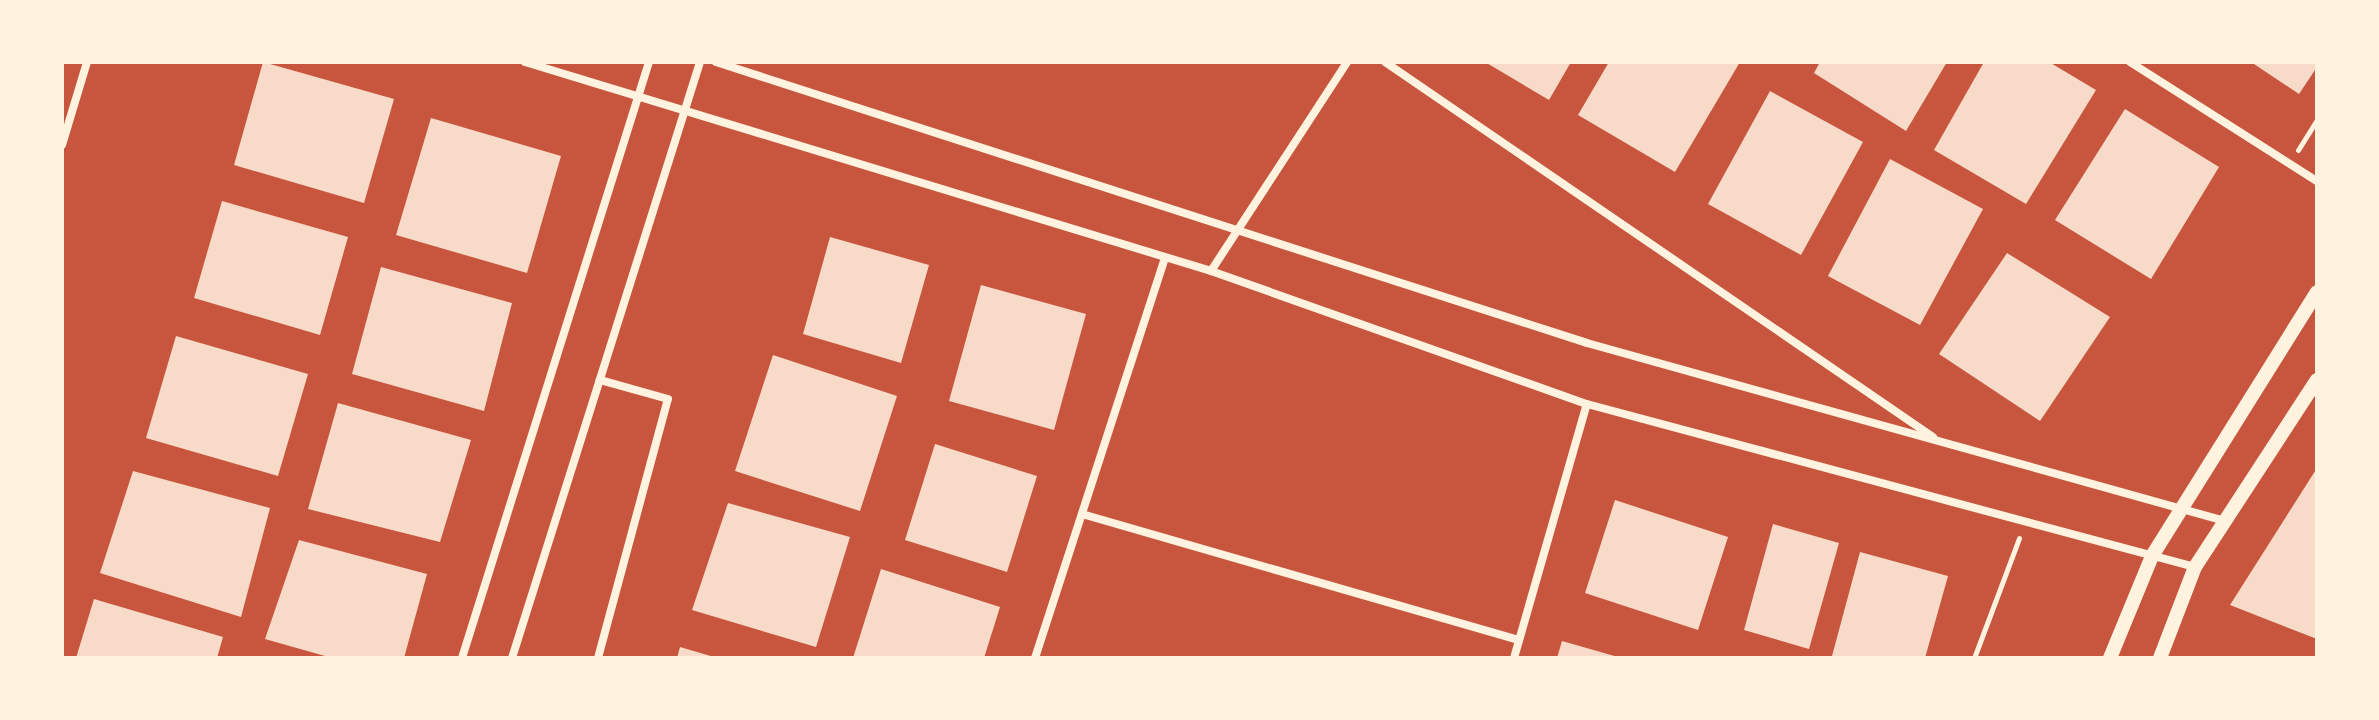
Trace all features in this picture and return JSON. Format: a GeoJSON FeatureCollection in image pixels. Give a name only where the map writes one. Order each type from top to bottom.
{"type":"FeatureCollection","features":[{"type":"Feature","properties":{"kind":"street"},"geometry":{"type":"LineString","coordinates":[[62,145],[87,62]]}},
{"type":"Feature","properties":{"kind":"street"},"geometry":{"type":"LineString","coordinates":[[525,62],[684,113],[1211,271],[1587,404],[2195,567]]}},
{"type":"Feature","properties":{"kind":"street"},"geometry":{"type":"LineString","coordinates":[[462,658],[649,62]]}},
{"type":"Feature","properties":{"kind":"street"},"geometry":{"type":"LineString","coordinates":[[512,658],[700,62]]}},
{"type":"Feature","properties":{"kind":"street"},"geometry":{"type":"LineString","coordinates":[[716,62],[1237,225],[1587,343],[2225,521]]}},
{"type":"Feature","properties":{"kind":"street"},"geometry":{"type":"LineString","coordinates":[[1211,271],[1237,225],[1347,62]]}},
{"type":"Feature","properties":{"kind":"street"},"geometry":{"type":"LineString","coordinates":[[1385,62],[1940,441]]}},
{"type":"Feature","properties":{"kind":"street"},"geometry":{"type":"LineString","coordinates":[[2130,62],[2317,181]]}},
{"type":"Feature","properties":{"kind":"street"},"geometry":{"type":"LineString","coordinates":[[1035,658],[1165,258]]}},
{"type":"Feature","properties":{"kind":"street"},"geometry":{"type":"LineString","coordinates":[[2110,658],[2152,556],[2317,292]]}},
{"type":"Feature","properties":{"kind":"street"},"geometry":{"type":"LineString","coordinates":[[598,658],[668,399],[600,380]]}},
{"type":"Feature","properties":{"kind":"street"},"geometry":{"type":"LineString","coordinates":[[2160,658],[2195,567],[2317,380]]}},
{"type":"Feature","properties":{"kind":"street"},"geometry":{"type":"LineString","coordinates":[[1514,658],[1587,404]]}},
{"type":"Feature","properties":{"kind":"street"},"geometry":{"type":"LineString","coordinates":[[1082,514],[1519,640]]}},
{"type":"Feature","properties":{"kind":"path"},"geometry":{"type":"LineString","coordinates":[[2290,164],[2317,120]]}},
{"type":"Feature","properties":{"kind":"path"},"geometry":{"type":"LineString","coordinates":[[1974,658],[2025,522]]}},
{"type":"Feature","properties":{"kind":"building"},"geometry":{"type":"Polygon","coordinates":[[[263,62],[394,99],[364,203],[234,165],[263,62]]]}},
{"type":"Feature","properties":{"kind":"building"},"geometry":{"type":"Polygon","coordinates":[[[1485,62],[1571,62],[1549,100],[1485,62]]]}},
{"type":"Feature","properties":{"kind":"building"},"geometry":{"type":"Polygon","coordinates":[[[1609,62],[1740,62],[1675,172],[1578,115],[1609,62]]]}},
{"type":"Feature","properties":{"kind":"building"},"geometry":{"type":"Polygon","coordinates":[[[1820,62],[1947,62],[1906,131],[1814,73],[1820,62]]]}},
{"type":"Feature","properties":{"kind":"building"},"geometry":{"type":"Polygon","coordinates":[[[1984,62],[2049,62],[2096,90],[2026,204],[1934,150],[1984,62]]]}},
{"type":"Feature","properties":{"kind":"building"},"geometry":{"type":"Polygon","coordinates":[[[2251,62],[2317,62],[2317,67],[2299,94],[2251,62]]]}},
{"type":"Feature","properties":{"kind":"building"},"geometry":{"type":"Polygon","coordinates":[[[1770,91],[1863,142],[1801,255],[1708,204],[1770,91]]]}},
{"type":"Feature","properties":{"kind":"building"},"geometry":{"type":"Polygon","coordinates":[[[2125,109],[2219,167],[2151,279],[2055,220],[2125,109]]]}},
{"type":"Feature","properties":{"kind":"building"},"geometry":{"type":"Polygon","coordinates":[[[431,118],[561,156],[527,273],[396,235],[431,118]]]}},
{"type":"Feature","properties":{"kind":"building"},"geometry":{"type":"Polygon","coordinates":[[[1890,159],[1983,209],[1920,325],[1828,276],[1890,159]]]}},
{"type":"Feature","properties":{"kind":"building"},"geometry":{"type":"Polygon","coordinates":[[[222,201],[348,237],[320,335],[194,298],[222,201]]]}},
{"type":"Feature","properties":{"kind":"building"},"geometry":{"type":"Polygon","coordinates":[[[830,237],[929,265],[901,363],[803,334],[830,237]]]}},
{"type":"Feature","properties":{"kind":"building"},"geometry":{"type":"Polygon","coordinates":[[[2007,253],[2110,317],[2040,421],[1939,354],[2007,253]]]}},
{"type":"Feature","properties":{"kind":"building"},"geometry":{"type":"Polygon","coordinates":[[[381,267],[512,303],[484,411],[352,374],[381,267]]]}},
{"type":"Feature","properties":{"kind":"building"},"geometry":{"type":"Polygon","coordinates":[[[981,285],[1086,314],[1054,430],[949,401],[981,285]]]}},
{"type":"Feature","properties":{"kind":"building"},"geometry":{"type":"Polygon","coordinates":[[[176,336],[308,374],[278,476],[146,438],[176,336]]]}},
{"type":"Feature","properties":{"kind":"building"},"geometry":{"type":"Polygon","coordinates":[[[773,355],[897,396],[860,511],[735,471],[773,355]]]}},
{"type":"Feature","properties":{"kind":"building"},"geometry":{"type":"Polygon","coordinates":[[[338,403],[471,440],[440,542],[308,509],[338,403]]]}},
{"type":"Feature","properties":{"kind":"building"},"geometry":{"type":"Polygon","coordinates":[[[935,444],[1037,476],[1007,572],[905,540],[935,444]]]}},
{"type":"Feature","properties":{"kind":"building"},"geometry":{"type":"Polygon","coordinates":[[[2317,468],[2317,639],[2230,605],[2317,468]]]}},
{"type":"Feature","properties":{"kind":"building"},"geometry":{"type":"Polygon","coordinates":[[[133,471],[270,508],[241,617],[100,573],[133,471]]]}},
{"type":"Feature","properties":{"kind":"building"},"geometry":{"type":"Polygon","coordinates":[[[1615,500],[1728,537],[1698,630],[1585,593],[1615,500]]]}},
{"type":"Feature","properties":{"kind":"building"},"geometry":{"type":"Polygon","coordinates":[[[728,503],[850,537],[816,647],[692,610],[728,503]]]}},
{"type":"Feature","properties":{"kind":"building"},"geometry":{"type":"Polygon","coordinates":[[[1773,524],[1839,543],[1809,649],[1744,630],[1773,524]]]}},
{"type":"Feature","properties":{"kind":"building"},"geometry":{"type":"Polygon","coordinates":[[[299,540],[427,574],[404,658],[332,658],[265,639],[299,540]]]}},
{"type":"Feature","properties":{"kind":"building"},"geometry":{"type":"Polygon","coordinates":[[[1860,552],[1948,576],[1925,658],[1832,656],[1860,552]]]}},
{"type":"Feature","properties":{"kind":"building"},"geometry":{"type":"Polygon","coordinates":[[[881,569],[1000,607],[984,658],[853,658],[881,569]]]}},
{"type":"Feature","properties":{"kind":"building"},"geometry":{"type":"Polygon","coordinates":[[[94,599],[223,637],[217,658],[76,658],[94,599]]]}},
{"type":"Feature","properties":{"kind":"building"},"geometry":{"type":"Polygon","coordinates":[[[1562,641],[1618,657],[1618,658],[1557,658],[1562,641]]]}},
{"type":"Feature","properties":{"kind":"building"},"geometry":{"type":"Polygon","coordinates":[[[680,647],[714,657],[714,658],[677,658],[680,647]]]}}]}
